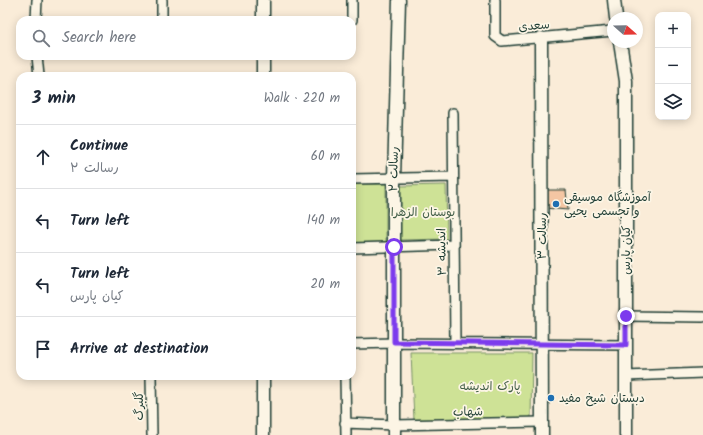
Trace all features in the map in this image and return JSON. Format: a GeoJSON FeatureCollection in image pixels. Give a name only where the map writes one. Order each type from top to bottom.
{"type":"FeatureCollection","features":[{"type":"Feature","properties":{"kind":"street"},"geometry":{"type":"LineString","coordinates":[[36,16],[37,0]]}},
{"type":"Feature","properties":{"kind":"street"},"geometry":{"type":"LineString","coordinates":[[162,0],[162,16]]}},
{"type":"Feature","properties":{"kind":"street"},"geometry":{"type":"LineString","coordinates":[[263,0],[263,16]]}},
{"type":"Feature","properties":{"kind":"street"},"geometry":{"type":"LineString","coordinates":[[352,0],[352,16]]}},
{"type":"Feature","properties":{"kind":"street","name":"رسالت ۲"},"geometry":{"type":"LineString","coordinates":[[394,430],[394,178],[399,0]]}},
{"type":"Feature","properties":{"kind":"street","name":"سعدی"},"geometry":{"type":"LineString","coordinates":[[495,0],[495,36],[502,41],[607,32]]}},
{"type":"Feature","properties":{"kind":"street"},"geometry":{"type":"LineString","coordinates":[[614,0],[615,12]]}},
{"type":"Feature","properties":{"kind":"street","name":"رسالت ۳"},"geometry":{"type":"LineString","coordinates":[[541,38],[542,435]]}},
{"type":"Feature","properties":{"kind":"street","name":"کیان پارس"},"geometry":{"type":"LineString","coordinates":[[621,48],[626,81],[626,435]]}},
{"type":"Feature","properties":{"kind":"street"},"geometry":{"type":"LineString","coordinates":[[37,60],[39,72]]}},
{"type":"Feature","properties":{"kind":"street"},"geometry":{"type":"LineString","coordinates":[[263,60],[263,72]]}},
{"type":"Feature","properties":{"kind":"street","name":"اندیشه ۳"},"geometry":{"type":"LineString","coordinates":[[453,113],[455,343]]}},
{"type":"Feature","properties":{"kind":"street"},"geometry":{"type":"LineString","coordinates":[[356,179],[453,178]]}},
{"type":"Feature","properties":{"kind":"street"},"geometry":{"type":"LineString","coordinates":[[356,248],[454,245]]}},
{"type":"Feature","properties":{"kind":"street"},"geometry":{"type":"LineString","coordinates":[[626,316],[703,317]]}},
{"type":"Feature","properties":{"kind":"street"},"geometry":{"type":"LineString","coordinates":[[356,344],[394,342],[626,345]]}},
{"type":"Feature","properties":{"kind":"street"},"geometry":{"type":"LineString","coordinates":[[626,376],[703,373]]}},
{"type":"Feature","properties":{"kind":"street","name":"گلبرگ"},"geometry":{"type":"LineString","coordinates":[[151,380],[152,435]]}},
{"type":"Feature","properties":{"kind":"street"},"geometry":{"type":"LineString","coordinates":[[263,380],[263,435]]}},
{"type":"Feature","properties":{"kind":"street"},"geometry":{"type":"LineString","coordinates":[[344,380],[346,435]]}},
{"type":"Feature","properties":{"kind":"street","name":"شهاب"},"geometry":{"type":"LineString","coordinates":[[345,423],[394,430],[542,422]]}},
{"type":"Feature","properties":{"kind":"green space","name":"بوستان الزهرا"},"geometry":{"type":"Polygon","coordinates":[[[356,184],[386,184],[386,242],[356,243],[356,184]]]}},
{"type":"Feature","properties":{"kind":"green space","name":"بوستان الزهرا"},"geometry":{"type":"Polygon","coordinates":[[[446,185],[447,239],[400,240],[399,186],[446,185]]]}},
{"type":"Feature","properties":{"kind":"green space","name":"پارک اندیشه"},"geometry":{"type":"Polygon","coordinates":[[[411,353],[532,353],[531,418],[414,420],[411,353]]]}},
{"type":"Feature","properties":{"kind":"building","name":"آموزشگاه موسیقی و تجسمی یحیی"},"geometry":{"type":"Polygon","coordinates":[[[544,190],[566,190],[568,210],[544,208],[544,190]]]}},
{"type":"Feature","properties":{"kind":"place","name":"آموزشگاه موسیقی و تجسمی یحیی"},"geometry":{"type":"Point","coordinates":[556,204]}},
{"type":"Feature","properties":{"kind":"place","name":"دبستان شیخ مفید"},"geometry":{"type":"Point","coordinates":[551,398]}},
{"type":"Feature","properties":{"kind":"route"},"geometry":{"type":"LineString","coordinates":[[394,247],[394,342],[626,345],[626,316]]}}]}
